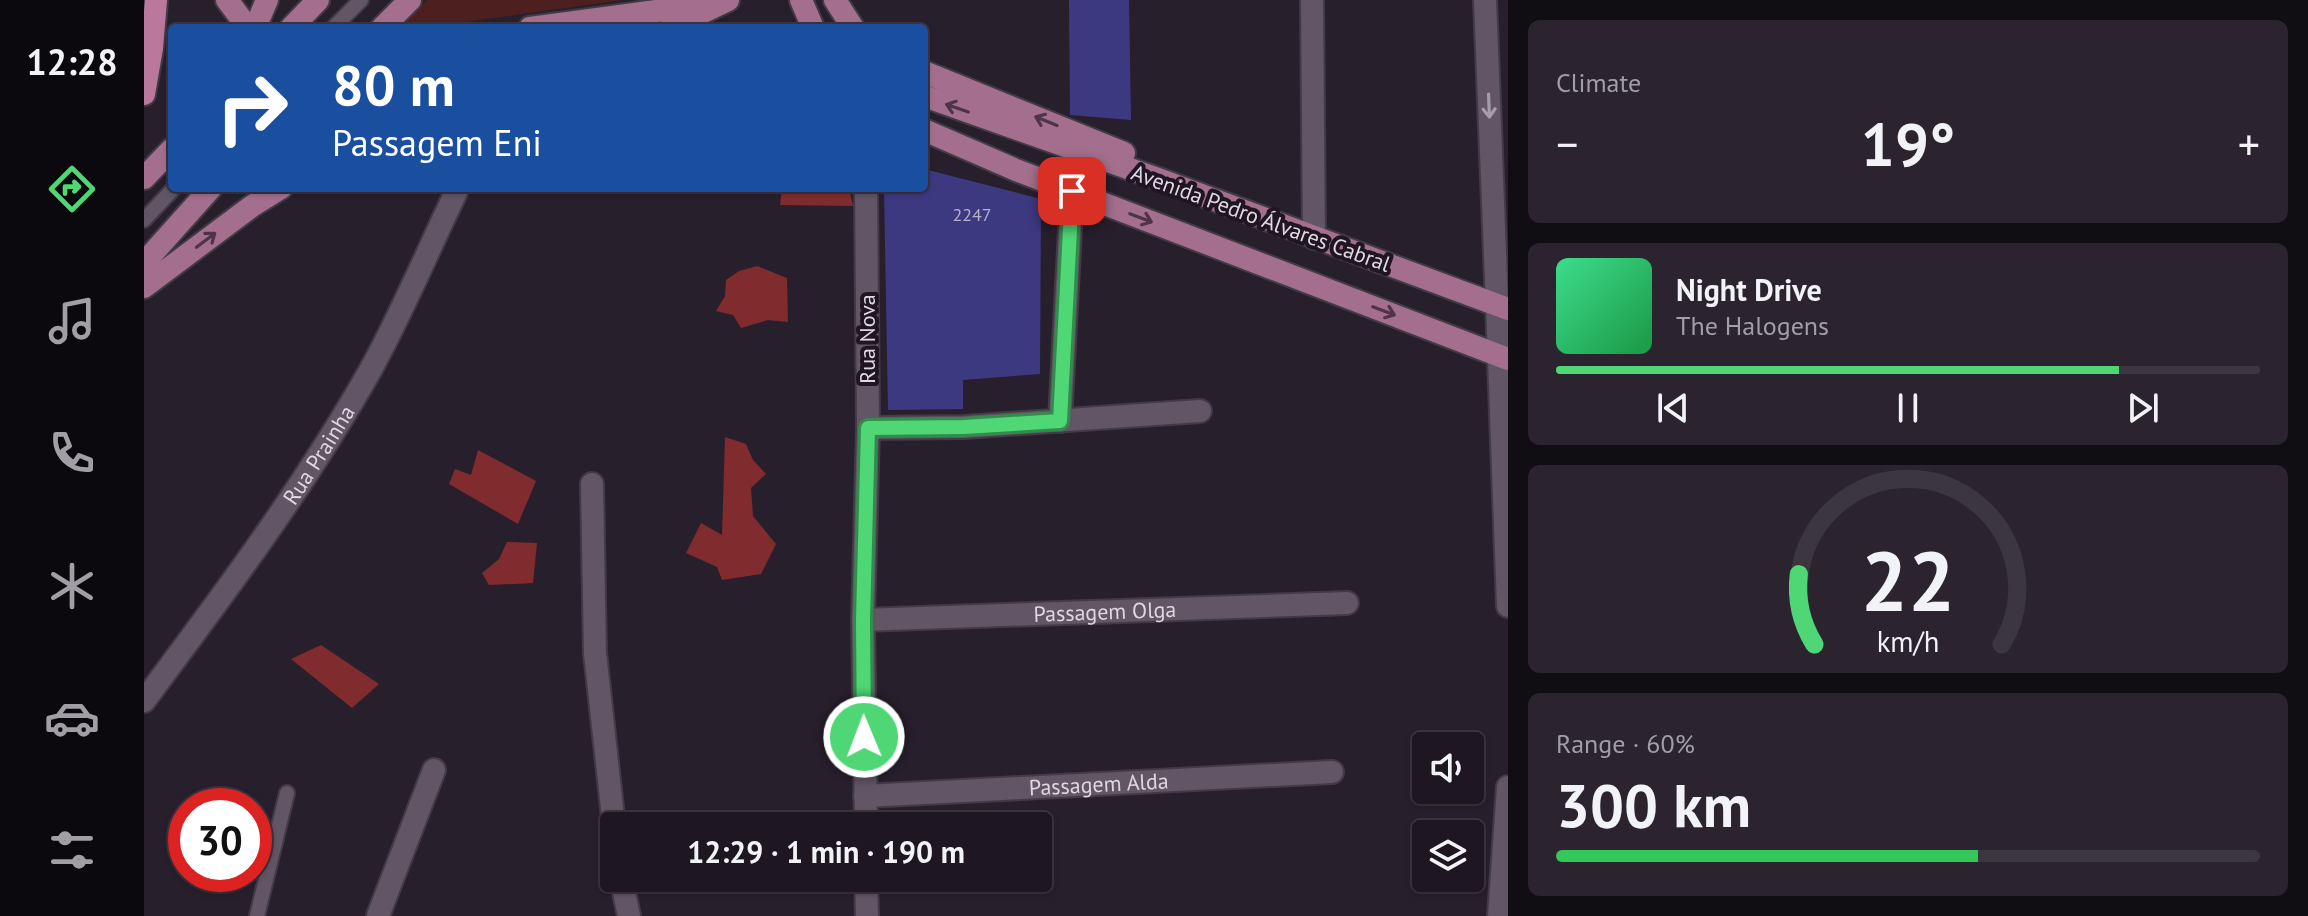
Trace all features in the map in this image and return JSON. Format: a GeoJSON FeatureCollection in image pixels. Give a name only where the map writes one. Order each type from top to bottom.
{"type":"FeatureCollection","features":[{"type":"Feature","properties":{"kind":"highway"},"geometry":{"type":"LineString","coordinates":[[144,94],[156,0]]}},
{"type":"Feature","properties":{"kind":"main road"},"geometry":{"type":"LineString","coordinates":[[227,0],[245,24]]}},
{"type":"Feature","properties":{"kind":"main road"},"geometry":{"type":"LineString","coordinates":[[257,24],[267,0]]}},
{"type":"Feature","properties":{"kind":"main road"},"geometry":{"type":"LineString","coordinates":[[295,24],[318,0]]}},
{"type":"Feature","properties":{"kind":"main road"},"geometry":{"type":"LineString","coordinates":[[386,24],[410,0]]}},
{"type":"Feature","properties":{"kind":"main road"},"geometry":{"type":"LineString","coordinates":[[560,24],[678,8],[693,0]]}},
{"type":"Feature","properties":{"kind":"main road"},"geometry":{"type":"LineString","coordinates":[[678,24],[728,0]]}},
{"type":"Feature","properties":{"kind":"main road"},"geometry":{"type":"LineString","coordinates":[[801,0],[811,24]]}},
{"type":"Feature","properties":{"kind":"main road"},"geometry":{"type":"LineString","coordinates":[[835,0],[850,24]]}},
{"type":"Feature","properties":{"kind":"main road"},"geometry":{"type":"LineString","coordinates":[[928,74],[1120,150],[1164,181]]}},
{"type":"Feature","properties":{"kind":"main road","name":"Avenida Pedro Álvares Cabral"},"geometry":{"type":"LineString","coordinates":[[928,97],[1503,306]]}},
{"type":"Feature","properties":{"kind":"main road"},"geometry":{"type":"LineString","coordinates":[[928,132],[1016,170]]}},
{"type":"Feature","properties":{"kind":"main road"},"geometry":{"type":"LineString","coordinates":[[928,145],[1016,170]]}},
{"type":"Feature","properties":{"kind":"main road"},"geometry":{"type":"LineString","coordinates":[[144,178],[168,153]]}},
{"type":"Feature","properties":{"kind":"main road","name":"Avenida Pedro Álvares Cabral"},"geometry":{"type":"LineString","coordinates":[[1016,170],[1504,358]]}},
{"type":"Feature","properties":{"kind":"main road"},"geometry":{"type":"LineString","coordinates":[[144,263],[207,192]]}},
{"type":"Feature","properties":{"kind":"main road"},"geometry":{"type":"LineString","coordinates":[[144,287],[275,192]]}},
{"type":"Feature","properties":{"kind":"street"},"geometry":{"type":"LineString","coordinates":[[1312,0],[1314,238]]}},
{"type":"Feature","properties":{"kind":"street"},"geometry":{"type":"LineString","coordinates":[[1485,0],[1497,57],[1508,606]]}},
{"type":"Feature","properties":{"kind":"street"},"geometry":{"type":"LineString","coordinates":[[1060,421],[1072,191]]}},
{"type":"Feature","properties":{"kind":"street","name":"Rua Prainha"},"geometry":{"type":"LineString","coordinates":[[144,701],[236,577],[371,368],[456,192]]}},
{"type":"Feature","properties":{"kind":"street","name":"Rua Nova"},"geometry":{"type":"LineString","coordinates":[[866,192],[868,428],[863,620],[866,812]]}},
{"type":"Feature","properties":{"kind":"street"},"geometry":{"type":"LineString","coordinates":[[868,428],[964,427],[1200,411]]}},
{"type":"Feature","properties":{"kind":"street"},"geometry":{"type":"LineString","coordinates":[[592,484],[595,653],[612,812]]}},
{"type":"Feature","properties":{"kind":"street","name":"Passagem Olga"},"geometry":{"type":"LineString","coordinates":[[863,620],[1347,603]]}},
{"type":"Feature","properties":{"kind":"street"},"geometry":{"type":"LineString","coordinates":[[378,916],[434,770]]}},
{"type":"Feature","properties":{"kind":"street","name":"Passagem Alda"},"geometry":{"type":"LineString","coordinates":[[865,796],[1332,772]]}},
{"type":"Feature","properties":{"kind":"street"},"geometry":{"type":"LineString","coordinates":[[1499,916],[1508,787]]}},
{"type":"Feature","properties":{"kind":"street"},"geometry":{"type":"LineString","coordinates":[[624,892],[629,916]]}},
{"type":"Feature","properties":{"kind":"street"},"geometry":{"type":"LineString","coordinates":[[866,892],[867,916]]}},
{"type":"Feature","properties":{"kind":"lane"},"geometry":{"type":"LineString","coordinates":[[337,24],[361,0]]}},
{"type":"Feature","properties":{"kind":"lane"},"geometry":{"type":"LineString","coordinates":[[144,220],[170,192]]}},
{"type":"Feature","properties":{"kind":"lane"},"geometry":{"type":"LineString","coordinates":[[257,916],[287,793]]}},
{"type":"Feature","properties":{"kind":"shaded area"},"geometry":{"type":"Polygon","coordinates":[[[427,0],[623,0],[452,24],[403,24],[427,0]]]}},
{"type":"Feature","properties":{"kind":"shaded area"},"geometry":{"type":"Polygon","coordinates":[[[782,192],[850,192],[853,206],[780,205],[782,192]]]}},
{"type":"Feature","properties":{"kind":"shaded area"},"geometry":{"type":"Polygon","coordinates":[[[757,266],[787,278],[788,322],[768,320],[741,328],[733,315],[716,311],[725,296],[726,280],[739,271],[757,266]]]}},
{"type":"Feature","properties":{"kind":"shaded area"},"geometry":{"type":"Polygon","coordinates":[[[725,437],[746,444],[753,460],[766,474],[751,488],[753,516],[776,544],[761,574],[722,580],[717,567],[686,553],[701,523],[722,535],[725,437]]]}},
{"type":"Feature","properties":{"kind":"shaded area"},"geometry":{"type":"Polygon","coordinates":[[[478,450],[536,481],[518,524],[449,484],[455,469],[471,475],[478,450]]]}},
{"type":"Feature","properties":{"kind":"shaded area"},"geometry":{"type":"Polygon","coordinates":[[[507,542],[537,543],[533,583],[489,585],[482,573],[499,559],[507,542]]]}},
{"type":"Feature","properties":{"kind":"shaded area"},"geometry":{"type":"Polygon","coordinates":[[[321,645],[379,684],[352,708],[291,659],[321,645]]]}},
{"type":"Feature","properties":{"kind":"building"},"geometry":{"type":"Polygon","coordinates":[[[1069,0],[1129,0],[1131,120],[1070,115],[1069,0]]]}},
{"type":"Feature","properties":{"kind":"building"},"geometry":{"type":"Polygon","coordinates":[[[928,170],[1041,199],[1040,374],[963,380],[963,409],[888,410],[884,192],[928,192],[928,170]]]}},
{"type":"Feature","properties":{"kind":"route"},"geometry":{"type":"LineString","coordinates":[[864,737],[863,620],[868,428],[964,427],[1060,421],[1072,191]]}}]}
